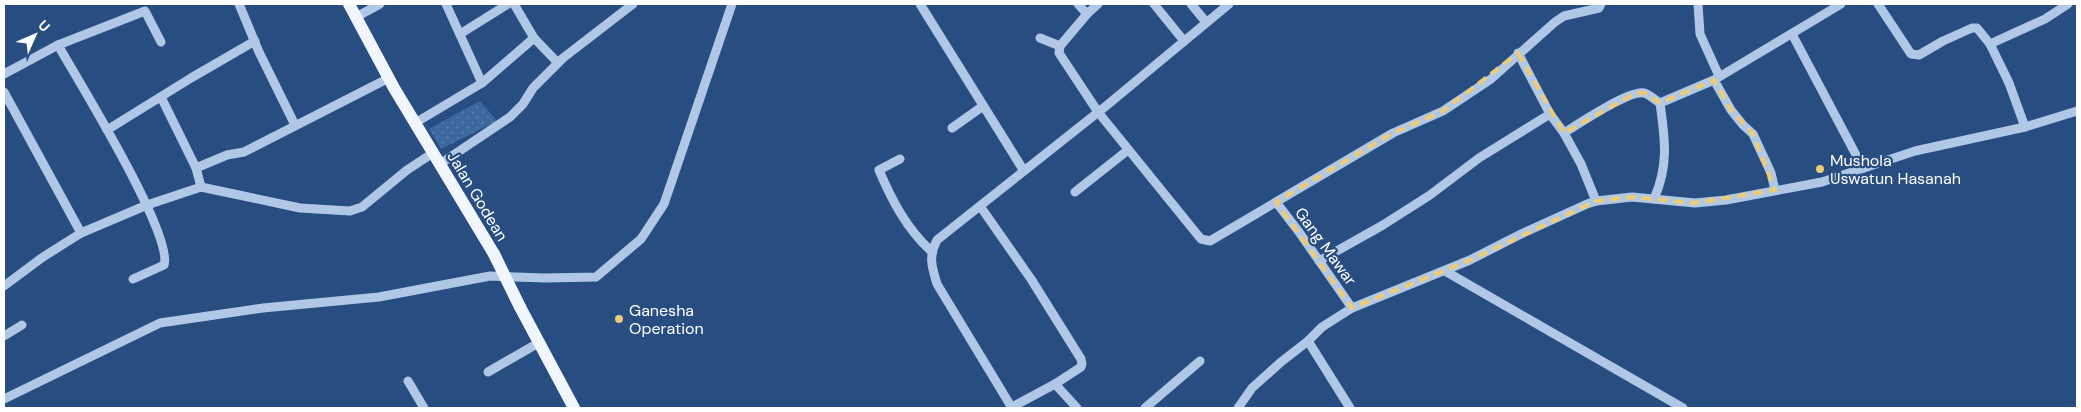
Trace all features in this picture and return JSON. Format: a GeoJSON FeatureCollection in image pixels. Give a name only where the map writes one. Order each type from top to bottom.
{"type":"FeatureCollection","features":[{"type":"Feature","properties":{"kind":"main road","name":"Jalan Godean"},"geometry":{"type":"LineString","coordinates":[[349,4],[389,78],[494,254],[574,408]]}},
{"type":"Feature","properties":{"kind":"street"},"geometry":{"type":"LineString","coordinates":[[239,4],[295,125]]}},
{"type":"Feature","properties":{"kind":"street"},"geometry":{"type":"LineString","coordinates":[[356,17],[380,4]]}},
{"type":"Feature","properties":{"kind":"street"},"geometry":{"type":"LineString","coordinates":[[446,4],[482,83]]}},
{"type":"Feature","properties":{"kind":"street"},"geometry":{"type":"LineString","coordinates":[[460,34],[508,4]]}},
{"type":"Feature","properties":{"kind":"street"},"geometry":{"type":"LineString","coordinates":[[514,4],[534,38],[558,63]]}},
{"type":"Feature","properties":{"kind":"street"},"geometry":{"type":"LineString","coordinates":[[4,286],[43,257],[81,233],[200,183],[300,208],[350,211],[362,207],[406,170],[436,159],[510,117],[523,104],[533,88],[558,63],[578,45],[633,4]]}},
{"type":"Feature","properties":{"kind":"street"},"geometry":{"type":"LineString","coordinates":[[4,399],[160,323],[263,308],[379,297],[490,276],[596,277],[641,239],[664,204],[732,4]]}},
{"type":"Feature","properties":{"kind":"street"},"geometry":{"type":"LineString","coordinates":[[920,4],[1024,171]]}},
{"type":"Feature","properties":{"kind":"street"},"geometry":{"type":"LineString","coordinates":[[1078,4],[1087,14]]}},
{"type":"Feature","properties":{"kind":"street"},"geometry":{"type":"LineString","coordinates":[[1098,4],[1060,46],[1059,53],[1098,112],[1128,150],[1201,239],[1210,241],[1220,237],[1393,133],[1443,111],[1491,79],[1518,53],[1564,16],[1590,11],[1599,8],[1601,4]]}},
{"type":"Feature","properties":{"kind":"street"},"geometry":{"type":"LineString","coordinates":[[1154,4],[1184,41]]}},
{"type":"Feature","properties":{"kind":"street"},"geometry":{"type":"LineString","coordinates":[[1191,4],[1206,22]]}},
{"type":"Feature","properties":{"kind":"street"},"geometry":{"type":"LineString","coordinates":[[1698,4],[1700,34],[1716,78],[1730,110],[1753,134],[1771,173],[1775,190]]}},
{"type":"Feature","properties":{"kind":"street"},"geometry":{"type":"LineString","coordinates":[[1878,4],[1911,54],[1918,55],[1972,28],[1980,30],[1990,44],[2009,83],[2025,127]]}},
{"type":"Feature","properties":{"kind":"street"},"geometry":{"type":"LineString","coordinates":[[1990,44],[2045,19],[2068,4]]}},
{"type":"Feature","properties":{"kind":"street"},"geometry":{"type":"LineString","coordinates":[[980,206],[1030,279],[1081,359],[1081,367],[1012,408],[936,284],[932,266],[932,251],[937,240],[1098,112],[1225,5]]}},
{"type":"Feature","properties":{"kind":"street"},"geometry":{"type":"LineString","coordinates":[[1660,103],[1716,78],[1792,34],[1836,5]]}},
{"type":"Feature","properties":{"kind":"street"},"geometry":{"type":"LineString","coordinates":[[4,74],[58,46],[143,7],[161,42]]}},
{"type":"Feature","properties":{"kind":"street"},"geometry":{"type":"LineString","coordinates":[[1792,34],[1863,168]]}},
{"type":"Feature","properties":{"kind":"street"},"geometry":{"type":"LineString","coordinates":[[416,123],[482,83],[534,38]]}},
{"type":"Feature","properties":{"kind":"street"},"geometry":{"type":"LineString","coordinates":[[1040,38],[1060,46]]}},
{"type":"Feature","properties":{"kind":"street"},"geometry":{"type":"LineString","coordinates":[[107,130],[255,41]]}},
{"type":"Feature","properties":{"kind":"street"},"geometry":{"type":"LineString","coordinates":[[58,46],[142,194],[158,230],[166,259],[164,265],[133,279]]}},
{"type":"Feature","properties":{"kind":"street"},"geometry":{"type":"LineString","coordinates":[[1518,53],[1550,114],[1564,133],[1581,164],[1596,201]]}},
{"type":"Feature","properties":{"kind":"street"},"geometry":{"type":"LineString","coordinates":[[196,168],[227,155],[244,152],[389,78]]}},
{"type":"Feature","properties":{"kind":"street"},"geometry":{"type":"LineString","coordinates":[[4,92],[81,233]]}},
{"type":"Feature","properties":{"kind":"street"},"geometry":{"type":"LineString","coordinates":[[1564,133],[1621,99],[1636,93],[1645,93],[1660,103],[1666,157],[1662,182],[1654,199]]}},
{"type":"Feature","properties":{"kind":"street"},"geometry":{"type":"LineString","coordinates":[[161,97],[196,168],[200,183]]}},
{"type":"Feature","properties":{"kind":"street"},"geometry":{"type":"LineString","coordinates":[[952,128],[983,106]]}},
{"type":"Feature","properties":{"kind":"street"},"geometry":{"type":"LineString","coordinates":[[1238,408],[1252,388],[1322,327],[1352,308],[1445,270],[1596,201],[1632,197],[1695,203],[1726,200],[1822,182],[1915,151],[2025,127],[2077,111]]}},
{"type":"Feature","properties":{"kind":"street"},"geometry":{"type":"LineString","coordinates":[[1319,261],[1383,225],[1430,195],[1479,158],[1550,114]]}},
{"type":"Feature","properties":{"kind":"street"},"geometry":{"type":"LineString","coordinates":[[1075,192],[1128,150]]}},
{"type":"Feature","properties":{"kind":"street"},"geometry":{"type":"LineString","coordinates":[[900,159],[879,170],[897,210],[919,240],[932,251]]}},
{"type":"Feature","properties":{"kind":"street","name":"Gang Mawar"},"geometry":{"type":"LineString","coordinates":[[1276,202],[1352,308]]}},
{"type":"Feature","properties":{"kind":"street"},"geometry":{"type":"LineString","coordinates":[[1445,270],[1684,408]]}},
{"type":"Feature","properties":{"kind":"street"},"geometry":{"type":"LineString","coordinates":[[4,336],[22,325]]}},
{"type":"Feature","properties":{"kind":"street"},"geometry":{"type":"LineString","coordinates":[[1308,341],[1350,408]]}},
{"type":"Feature","properties":{"kind":"street"},"geometry":{"type":"LineString","coordinates":[[488,372],[540,342]]}},
{"type":"Feature","properties":{"kind":"street"},"geometry":{"type":"LineString","coordinates":[[1145,408],[1200,361]]}},
{"type":"Feature","properties":{"kind":"street"},"geometry":{"type":"LineString","coordinates":[[408,381],[424,408]]}},
{"type":"Feature","properties":{"kind":"street"},"geometry":{"type":"LineString","coordinates":[[1055,384],[1077,408]]}},
{"type":"Feature","properties":{"kind":"highlighted area"},"geometry":{"type":"Polygon","coordinates":[[[1518,53],[1564,133],[1636,93],[1645,93],[1660,103],[1714,80],[1731,110],[1753,134],[1775,190],[1695,203],[1632,197],[1596,201],[1470,260],[1352,308],[1276,202],[1393,133],[1443,111],[1518,53]]]}},
{"type":"Feature","properties":{"kind":"shaded area"},"geometry":{"type":"Polygon","coordinates":[[[480,101],[497,121],[441,149],[429,129],[480,101]]]}},
{"type":"Feature","properties":{"kind":"place","name":"Mushola Uswatun Hasanah"},"geometry":{"type":"Point","coordinates":[1820,169]}},
{"type":"Feature","properties":{"kind":"place","name":"Ganesha Operation"},"geometry":{"type":"Point","coordinates":[619,319]}}]}
